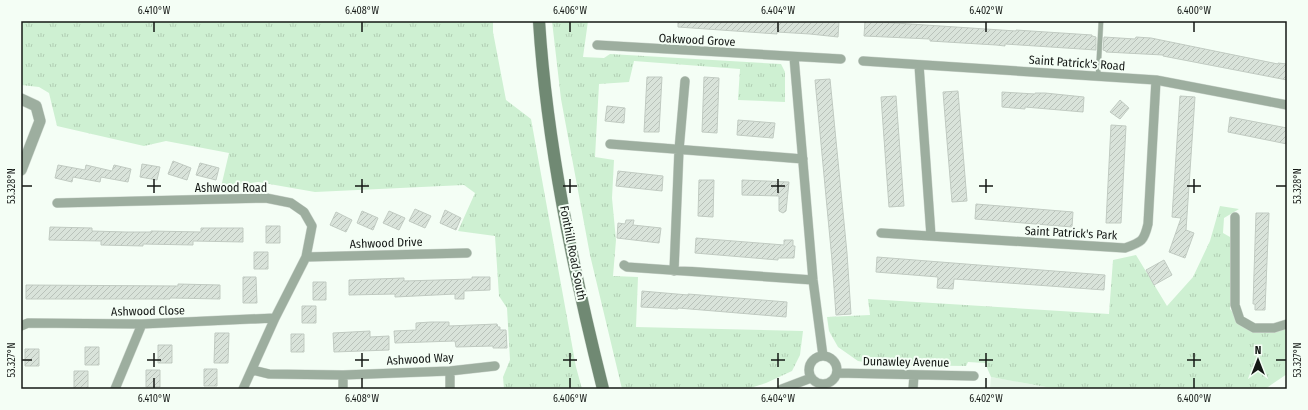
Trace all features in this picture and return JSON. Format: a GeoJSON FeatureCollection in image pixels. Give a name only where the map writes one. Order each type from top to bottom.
{"type":"FeatureCollection","features":[{"type":"Feature","properties":{"kind":"main road","name":"Fonthill Road South"},"geometry":{"type":"LineString","coordinates":[[539,21],[548,113],[568,229],[603,389]]}},
{"type":"Feature","properties":{"kind":"street","name":"Oakwood Grove"},"geometry":{"type":"LineString","coordinates":[[598,46],[842,59]]}},
{"type":"Feature","properties":{"kind":"street"},"geometry":{"type":"LineString","coordinates":[[794,57],[813,280],[823,356]]}},
{"type":"Feature","properties":{"kind":"street","name":"Saint Patrick's Road"},"geometry":{"type":"LineString","coordinates":[[863,61],[1156,80],[1287,105]]}},
{"type":"Feature","properties":{"kind":"street"},"geometry":{"type":"LineString","coordinates":[[919,65],[931,236]]}},
{"type":"Feature","properties":{"kind":"street","name":"Saint Patrick's Park"},"geometry":{"type":"LineString","coordinates":[[881,233],[1125,248],[1138,243],[1145,237],[1148,224],[1156,80]]}},
{"type":"Feature","properties":{"kind":"street"},"geometry":{"type":"LineString","coordinates":[[674,271],[679,150],[685,81]]}},
{"type":"Feature","properties":{"kind":"street"},"geometry":{"type":"LineString","coordinates":[[21,99],[36,106],[40,121],[21,170]]}},
{"type":"Feature","properties":{"kind":"street"},"geometry":{"type":"LineString","coordinates":[[610,144],[803,159]]}},
{"type":"Feature","properties":{"kind":"street","name":"Ashwood Road"},"geometry":{"type":"LineString","coordinates":[[57,203],[266,198],[291,203],[304,212],[312,226],[306,257],[275,318],[243,389]]}},
{"type":"Feature","properties":{"kind":"street"},"geometry":{"type":"LineString","coordinates":[[1235,217],[1235,305],[1240,320],[1254,328],[1274,328],[1287,324]]}},
{"type":"Feature","properties":{"kind":"street","name":"Ashwood Drive"},"geometry":{"type":"LineString","coordinates":[[306,257],[467,253]]}},
{"type":"Feature","properties":{"kind":"street"},"geometry":{"type":"LineString","coordinates":[[624,265],[627,267],[674,271],[813,280]]}},
{"type":"Feature","properties":{"kind":"street","name":"Ashwood Close"},"geometry":{"type":"LineString","coordinates":[[21,326],[28,323],[142,324],[275,318]]}},
{"type":"Feature","properties":{"kind":"street"},"geometry":{"type":"LineString","coordinates":[[115,389],[142,324]]}},
{"type":"Feature","properties":{"kind":"street"},"geometry":{"type":"LineString","coordinates":[[823,356],[831,358],[834,361],[837,368],[837,373],[836,377],[828,383],[819,384],[811,378],[809,370],[811,362],[814,359],[823,356]]}},
{"type":"Feature","properties":{"kind":"street","name":"Ashwood Way"},"geometry":{"type":"LineString","coordinates":[[252,370],[269,374],[343,375],[450,371],[495,366]]}},
{"type":"Feature","properties":{"kind":"street"},"geometry":{"type":"LineString","coordinates":[[450,371],[450,389]]}},
{"type":"Feature","properties":{"kind":"street","name":"Dunawley Avenue"},"geometry":{"type":"LineString","coordinates":[[837,373],[974,376]]}},
{"type":"Feature","properties":{"kind":"street"},"geometry":{"type":"LineString","coordinates":[[343,375],[343,389]]}},
{"type":"Feature","properties":{"kind":"street"},"geometry":{"type":"LineString","coordinates":[[913,389],[914,375]]}},
{"type":"Feature","properties":{"kind":"street"},"geometry":{"type":"LineString","coordinates":[[782,389],[811,378]]}},
{"type":"Feature","properties":{"kind":"lane"},"geometry":{"type":"LineString","coordinates":[[1098,76],[1102,21]]}},
{"type":"Feature","properties":{"kind":"shaded area"},"geometry":{"type":"Polygon","coordinates":[[[991,377],[1052,388],[1057,389],[990,389],[991,377]]]}},
{"type":"Feature","properties":{"kind":"green space"},"geometry":{"type":"Polygon","coordinates":[[[21,21],[493,21],[493,32],[506,100],[531,119],[576,367],[582,389],[504,389],[503,377],[510,360],[507,308],[499,296],[495,236],[458,231],[475,193],[464,185],[315,192],[258,182],[221,187],[229,153],[166,141],[144,146],[57,126],[49,93],[39,87],[21,85],[21,21]]]}},
{"type":"Feature","properties":{"kind":"green space"},"geometry":{"type":"Polygon","coordinates":[[[552,21],[588,21],[583,57],[604,58],[610,54],[781,64],[785,72],[785,102],[738,100],[740,69],[634,61],[629,82],[599,84],[595,157],[614,160],[612,198],[616,240],[613,276],[638,277],[636,327],[803,331],[800,355],[792,371],[766,383],[747,389],[622,389],[590,255],[561,99],[552,21]]]}},
{"type":"Feature","properties":{"kind":"green space"},"geometry":{"type":"Polygon","coordinates":[[[1220,206],[1239,209],[1224,218],[1223,233],[1230,237],[1231,243],[1230,309],[1245,327],[1287,322],[1287,374],[1265,389],[1057,389],[991,377],[985,363],[968,362],[966,366],[882,365],[858,361],[838,347],[829,331],[827,317],[870,315],[868,299],[1109,314],[1113,260],[1136,255],[1167,306],[1193,277],[1210,241],[1220,206]]]}},
{"type":"Feature","properties":{"kind":"building"},"geometry":{"type":"Polygon","coordinates":[[[678,21],[839,21],[838,37],[810,34],[777,32],[777,34],[678,27],[678,21]]]}},
{"type":"Feature","properties":{"kind":"building"},"geometry":{"type":"Polygon","coordinates":[[[865,21],[1092,35],[1096,37],[1096,50],[1005,44],[1005,46],[930,41],[930,39],[864,36],[865,21]]]}},
{"type":"Feature","properties":{"kind":"building"},"geometry":{"type":"Polygon","coordinates":[[[1104,37],[1135,39],[1136,37],[1151,38],[1278,64],[1287,64],[1287,80],[1163,55],[1106,52],[1103,50],[1104,37]]]}},
{"type":"Feature","properties":{"kind":"building"},"geometry":{"type":"Polygon","coordinates":[[[647,77],[662,77],[659,132],[644,132],[647,77]]]}},
{"type":"Feature","properties":{"kind":"building"},"geometry":{"type":"Polygon","coordinates":[[[704,77],[719,78],[717,133],[702,132],[704,77]]]}},
{"type":"Feature","properties":{"kind":"building"},"geometry":{"type":"Polygon","coordinates":[[[830,79],[847,253],[851,314],[836,315],[815,80],[830,79]]]}},
{"type":"Feature","properties":{"kind":"building"},"geometry":{"type":"Polygon","coordinates":[[[958,91],[967,201],[952,202],[943,92],[958,91]]]}},
{"type":"Feature","properties":{"kind":"building"},"geometry":{"type":"Polygon","coordinates":[[[1002,92],[1035,94],[1045,93],[1084,97],[1083,112],[1025,107],[1025,109],[1002,107],[1002,92]]]}},
{"type":"Feature","properties":{"kind":"building"},"geometry":{"type":"Polygon","coordinates":[[[896,96],[904,206],[889,207],[881,97],[896,96]]]}},
{"type":"Feature","properties":{"kind":"building"},"geometry":{"type":"Polygon","coordinates":[[[1180,96],[1195,97],[1186,230],[1194,233],[1185,258],[1169,252],[1181,218],[1172,217],[1180,96]]]}},
{"type":"Feature","properties":{"kind":"building"},"geometry":{"type":"Polygon","coordinates":[[[1120,100],[1129,108],[1120,119],[1110,112],[1120,100]]]}},
{"type":"Feature","properties":{"kind":"building"},"geometry":{"type":"Polygon","coordinates":[[[607,106],[625,108],[624,123],[605,121],[607,106]]]}},
{"type":"Feature","properties":{"kind":"building"},"geometry":{"type":"Polygon","coordinates":[[[1230,117],[1287,128],[1287,144],[1228,132],[1230,117]]]}},
{"type":"Feature","properties":{"kind":"building"},"geometry":{"type":"Polygon","coordinates":[[[738,120],[775,123],[773,138],[737,135],[738,120]]]}},
{"type":"Feature","properties":{"kind":"building"},"geometry":{"type":"Polygon","coordinates":[[[1111,125],[1126,126],[1121,223],[1106,223],[1111,125]]]}},
{"type":"Feature","properties":{"kind":"building"},"geometry":{"type":"Polygon","coordinates":[[[173,161],[191,168],[187,180],[168,174],[173,161]]]}},
{"type":"Feature","properties":{"kind":"building"},"geometry":{"type":"Polygon","coordinates":[[[200,163],[219,168],[216,180],[196,175],[200,163]]]}},
{"type":"Feature","properties":{"kind":"building"},"geometry":{"type":"Polygon","coordinates":[[[142,164],[160,167],[157,180],[140,177],[142,164]]]}},
{"type":"Feature","properties":{"kind":"building"},"geometry":{"type":"Polygon","coordinates":[[[58,165],[85,170],[86,165],[112,171],[114,165],[131,169],[128,182],[101,177],[100,182],[73,177],[72,182],[55,178],[58,165]]]}},
{"type":"Feature","properties":{"kind":"building"},"geometry":{"type":"Polygon","coordinates":[[[618,171],[663,176],[662,191],[616,186],[618,171]]]}},
{"type":"Feature","properties":{"kind":"building"},"geometry":{"type":"Polygon","coordinates":[[[699,180],[714,180],[713,217],[698,216],[699,180]]]}},
{"type":"Feature","properties":{"kind":"building"},"geometry":{"type":"Polygon","coordinates":[[[742,180],[789,182],[786,211],[783,213],[779,211],[779,196],[742,195],[742,180]]]}},
{"type":"Feature","properties":{"kind":"building"},"geometry":{"type":"Polygon","coordinates":[[[976,204],[1073,212],[1072,227],[975,219],[976,204]]]}},
{"type":"Feature","properties":{"kind":"building"},"geometry":{"type":"Polygon","coordinates":[[[415,209],[431,216],[425,228],[409,221],[415,209]]]}},
{"type":"Feature","properties":{"kind":"building"},"geometry":{"type":"Polygon","coordinates":[[[445,210],[461,218],[456,230],[440,223],[445,210]]]}},
{"type":"Feature","properties":{"kind":"building"},"geometry":{"type":"Polygon","coordinates":[[[362,211],[378,218],[373,230],[357,223],[362,211]]]}},
{"type":"Feature","properties":{"kind":"building"},"geometry":{"type":"Polygon","coordinates":[[[389,211],[405,218],[399,230],[383,223],[389,211]]]}},
{"type":"Feature","properties":{"kind":"building"},"geometry":{"type":"Polygon","coordinates":[[[336,212],[352,220],[346,232],[330,225],[336,212]]]}},
{"type":"Feature","properties":{"kind":"building"},"geometry":{"type":"Polygon","coordinates":[[[1256,213],[1269,213],[1265,310],[1255,310],[1255,304],[1253,304],[1256,213]]]}},
{"type":"Feature","properties":{"kind":"building"},"geometry":{"type":"Polygon","coordinates":[[[626,220],[634,220],[633,225],[661,228],[659,243],[617,238],[618,223],[625,224],[626,220]]]}},
{"type":"Feature","properties":{"kind":"building"},"geometry":{"type":"Polygon","coordinates":[[[266,226],[280,226],[280,243],[266,243],[266,226]]]}},
{"type":"Feature","properties":{"kind":"building"},"geometry":{"type":"Polygon","coordinates":[[[50,227],[92,228],[92,231],[126,232],[201,232],[201,228],[243,228],[243,242],[193,241],[193,245],[101,245],[101,241],[49,240],[50,227]]]}},
{"type":"Feature","properties":{"kind":"building"},"geometry":{"type":"Polygon","coordinates":[[[696,238],[784,245],[784,240],[793,240],[793,246],[795,246],[794,258],[778,258],[778,260],[695,253],[696,238]]]}},
{"type":"Feature","properties":{"kind":"building"},"geometry":{"type":"Polygon","coordinates":[[[254,252],[268,252],[268,269],[254,269],[254,252]]]}},
{"type":"Feature","properties":{"kind":"building"},"geometry":{"type":"Polygon","coordinates":[[[877,257],[1105,275],[1104,290],[954,279],[953,289],[937,288],[938,277],[876,272],[877,257]]]}},
{"type":"Feature","properties":{"kind":"building"},"geometry":{"type":"Polygon","coordinates":[[[1164,260],[1172,275],[1154,285],[1146,270],[1164,260]]]}},
{"type":"Feature","properties":{"kind":"building"},"geometry":{"type":"Polygon","coordinates":[[[243,277],[256,277],[257,303],[243,303],[243,277]]]}},
{"type":"Feature","properties":{"kind":"building"},"geometry":{"type":"Polygon","coordinates":[[[472,277],[490,277],[490,290],[464,291],[464,299],[455,299],[455,294],[395,297],[395,294],[349,295],[349,280],[404,278],[404,281],[472,279],[472,277]]]}},
{"type":"Feature","properties":{"kind":"building"},"geometry":{"type":"Polygon","coordinates":[[[313,282],[326,282],[326,300],[313,300],[313,282]]]}},
{"type":"Feature","properties":{"kind":"building"},"geometry":{"type":"Polygon","coordinates":[[[178,284],[220,285],[220,299],[26,299],[26,285],[178,286],[178,284]]]}},
{"type":"Feature","properties":{"kind":"building"},"geometry":{"type":"Polygon","coordinates":[[[642,291],[787,302],[786,317],[678,308],[641,307],[642,291]]]}},
{"type":"Feature","properties":{"kind":"building"},"geometry":{"type":"Polygon","coordinates":[[[302,306],[316,306],[316,323],[302,323],[302,306]]]}},
{"type":"Feature","properties":{"kind":"building"},"geometry":{"type":"Polygon","coordinates":[[[449,322],[449,326],[497,324],[498,327],[500,327],[500,330],[506,330],[507,348],[493,348],[493,346],[456,347],[455,341],[395,343],[394,331],[416,330],[416,323],[449,322]]]}},
{"type":"Feature","properties":{"kind":"building"},"geometry":{"type":"Polygon","coordinates":[[[370,331],[370,337],[389,336],[389,350],[334,352],[333,333],[370,331]]]}},
{"type":"Feature","properties":{"kind":"building"},"geometry":{"type":"Polygon","coordinates":[[[215,333],[229,333],[228,363],[214,363],[215,333]]]}},
{"type":"Feature","properties":{"kind":"building"},"geometry":{"type":"Polygon","coordinates":[[[291,334],[304,334],[304,352],[291,352],[291,334]]]}},
{"type":"Feature","properties":{"kind":"building"},"geometry":{"type":"Polygon","coordinates":[[[158,345],[172,345],[172,363],[158,363],[158,345]]]}},
{"type":"Feature","properties":{"kind":"building"},"geometry":{"type":"Polygon","coordinates":[[[85,347],[99,347],[99,365],[85,365],[85,347]]]}},
{"type":"Feature","properties":{"kind":"building"},"geometry":{"type":"Polygon","coordinates":[[[25,349],[39,349],[39,366],[25,366],[25,349]]]}},
{"type":"Feature","properties":{"kind":"building"},"geometry":{"type":"Polygon","coordinates":[[[204,369],[217,369],[217,386],[204,386],[204,369]]]}},
{"type":"Feature","properties":{"kind":"building"},"geometry":{"type":"Polygon","coordinates":[[[146,370],[160,370],[160,387],[146,387],[146,370]]]}},
{"type":"Feature","properties":{"kind":"building"},"geometry":{"type":"Polygon","coordinates":[[[74,371],[88,371],[88,389],[74,389],[74,371]]]}}]}
